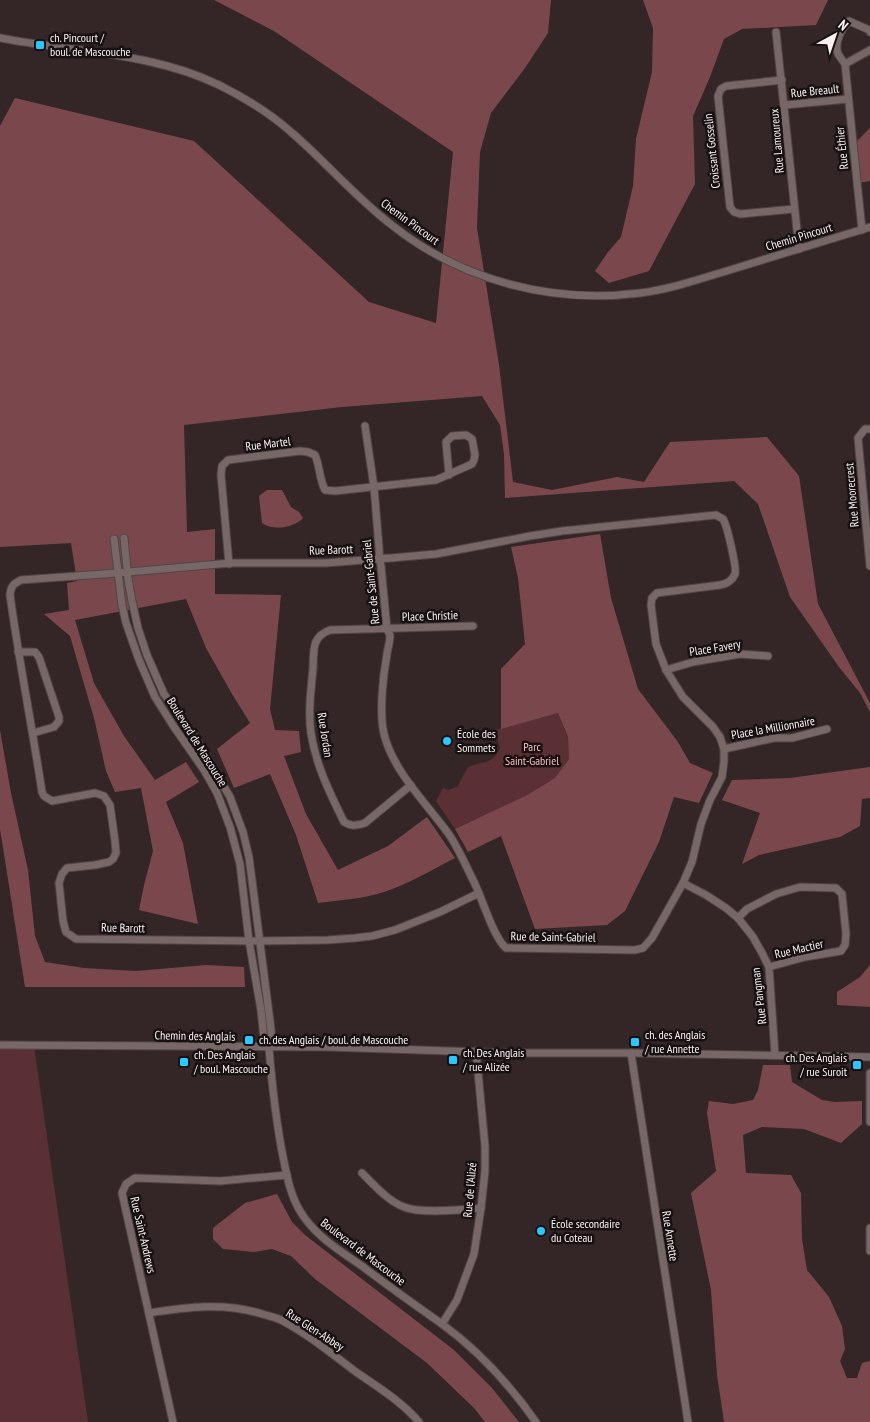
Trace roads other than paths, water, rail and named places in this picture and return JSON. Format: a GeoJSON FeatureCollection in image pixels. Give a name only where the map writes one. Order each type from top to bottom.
{"type":"FeatureCollection","features":[{"type":"Feature","properties":{"kind":"street","name":"Rue Éthier"},"geometry":{"type":"LineString","coordinates":[[862,230],[845,64],[838,53],[839,34],[849,22],[870,32]]}},
{"type":"Feature","properties":{"kind":"street","name":"Rue Lamoureux"},"geometry":{"type":"LineString","coordinates":[[776,32],[799,249]]}},
{"type":"Feature","properties":{"kind":"street","name":"Chemin Pincourt"},"geometry":{"type":"LineString","coordinates":[[0,38],[148,62],[194,75],[218,85],[265,111],[290,130],[366,202],[409,238],[464,269],[515,286],[551,293],[584,296],[642,293],[690,282],[870,227]]}},
{"type":"Feature","properties":{"kind":"street"},"geometry":{"type":"LineString","coordinates":[[845,64],[870,50]]}},
{"type":"Feature","properties":{"kind":"street","name":"Croissant Gosselin"},"geometry":{"type":"LineString","coordinates":[[782,80],[726,86],[721,89],[718,96],[730,207],[734,212],[740,214],[794,208]]}},
{"type":"Feature","properties":{"kind":"street","name":"Rue Breault"},"geometry":{"type":"LineString","coordinates":[[785,105],[848,99]]}},
{"type":"Feature","properties":{"kind":"street","name":"Rue de Saint-Gabriel"},"geometry":{"type":"LineString","coordinates":[[365,426],[374,487],[387,629],[390,635],[382,726],[393,756],[411,785],[458,850],[480,893],[501,944],[506,948],[635,950],[643,948],[652,938],[683,883],[692,862],[701,824],[710,800],[722,778],[724,749]]}},
{"type":"Feature","properties":{"kind":"street","name":"Rue Moorecrest"},"geometry":{"type":"LineString","coordinates":[[870,429],[865,429],[858,438],[870,566]]}},
{"type":"Feature","properties":{"kind":"street","name":"Rue Martel"},"geometry":{"type":"LineString","coordinates":[[229,564],[220,475],[222,466],[228,460],[308,452],[315,455],[321,483],[325,490],[335,491],[374,487],[436,480],[449,475],[472,464],[474,460],[472,439],[466,434],[452,436],[446,442],[449,475]]}},
{"type":"Feature","properties":{"kind":"street","name":"Rue Barott"},"geometry":{"type":"LineString","coordinates":[[480,893],[395,930],[372,936],[328,940],[249,941],[76,938],[66,932],[63,922],[59,883],[62,874],[67,868],[96,865],[113,859],[116,853],[110,805],[104,796],[95,793],[52,801],[44,796],[42,792],[18,652],[10,595],[11,588],[21,580],[229,564],[326,562],[436,554],[554,532],[716,515],[722,519],[727,530],[736,571],[727,583],[657,592],[652,598],[651,606],[656,644],[666,670]]}},
{"type":"Feature","properties":{"kind":"street","name":"Boulevard de Mascouche"},"geometry":{"type":"LineString","coordinates":[[124,538],[138,628],[147,655],[164,694],[212,765],[235,809],[249,857],[272,1039],[269,1048],[274,1105],[287,1175],[300,1212],[309,1224],[339,1250],[442,1324],[470,1347],[484,1360],[536,1422]]}},
{"type":"Feature","properties":{"kind":"street","name":"Boulevard de Mascouche"},"geometry":{"type":"LineString","coordinates":[[114,539],[122,605],[134,647],[150,686],[174,726],[205,771],[217,793],[226,816],[240,864],[249,941],[264,1039],[269,1048]]}},
{"type":"Feature","properties":{"kind":"street","name":"Place Christie"},"geometry":{"type":"LineString","coordinates":[[387,629],[473,626]]}},
{"type":"Feature","properties":{"kind":"street","name":"Rue Jordan"},"geometry":{"type":"LineString","coordinates":[[387,629],[330,630],[322,633],[315,641],[310,701],[311,732],[316,758],[327,788],[344,822],[349,826],[365,822],[411,785]]}},
{"type":"Feature","properties":{"kind":"street"},"geometry":{"type":"LineString","coordinates":[[18,652],[35,652],[39,657],[59,717],[59,721],[54,727],[33,733]]}},
{"type":"Feature","properties":{"kind":"street","name":"Place Favery"},"geometry":{"type":"LineString","coordinates":[[666,670],[693,662],[740,654],[768,656]]}},
{"type":"Feature","properties":{"kind":"street"},"geometry":{"type":"LineString","coordinates":[[666,670],[683,697],[713,727],[720,737],[724,749]]}},
{"type":"Feature","properties":{"kind":"street","name":"Place la Millionnaire"},"geometry":{"type":"LineString","coordinates":[[724,749],[774,738],[792,738],[827,729]]}},
{"type":"Feature","properties":{"kind":"street","name":"Rue Pangman"},"geometry":{"type":"LineString","coordinates":[[683,883],[726,908],[738,918],[753,937],[768,967],[775,1055]]}},
{"type":"Feature","properties":{"kind":"street","name":"Rue Mactier"},"geometry":{"type":"LineString","coordinates":[[738,918],[747,909],[776,894],[800,887],[836,888],[842,894],[846,934],[845,946],[841,950],[804,957],[768,967]]}},
{"type":"Feature","properties":{"kind":"street","name":"Chemin des Anglais"},"geometry":{"type":"LineString","coordinates":[[0,1045],[328,1047],[513,1053],[870,1057]]}},
{"type":"Feature","properties":{"kind":"street","name":"Rue de l'Alizé"},"geometry":{"type":"LineString","coordinates":[[442,1324],[457,1300],[474,1254],[481,1208],[485,1171],[485,1146],[476,1051]]}},
{"type":"Feature","properties":{"kind":"street","name":"Rue Annette"},"geometry":{"type":"LineString","coordinates":[[631,1053],[688,1422]]}},
{"type":"Feature","properties":{"kind":"street"},"geometry":{"type":"LineString","coordinates":[[870,1073],[870,1122]]}},
{"type":"Feature","properties":{"kind":"street"},"geometry":{"type":"LineString","coordinates":[[362,1173],[385,1195],[404,1208],[424,1211],[481,1208]]}},
{"type":"Feature","properties":{"kind":"street","name":"Rue Saint-Andrews"},"geometry":{"type":"LineString","coordinates":[[173,1422],[122,1200],[122,1193],[126,1184],[135,1178],[220,1181],[287,1175]]}},
{"type":"Feature","properties":{"kind":"street"},"geometry":{"type":"LineString","coordinates":[[870,1228],[870,1251]]}},
{"type":"Feature","properties":{"kind":"street","name":"Rue Glen-Abbey"},"geometry":{"type":"LineString","coordinates":[[149,1313],[188,1307],[223,1306],[249,1309],[280,1319],[388,1394],[419,1422]]}},
{"type":"Feature","properties":{"kind":"place","name":"ch. Pincourt / boul. de Mascouche"},"geometry":{"type":"Point","coordinates":[40,45]}},
{"type":"Feature","properties":{"kind":"place","name":"École des Sommets"},"geometry":{"type":"Point","coordinates":[447,741]}},
{"type":"Feature","properties":{"kind":"place","name":"ch. des Anglais / boul. de Mascouche"},"geometry":{"type":"Point","coordinates":[249,1040]}},
{"type":"Feature","properties":{"kind":"place","name":"ch. des Anglais / rue Annette"},"geometry":{"type":"Point","coordinates":[635,1042]}},
{"type":"Feature","properties":{"kind":"place","name":"ch. Des Anglais / rue Alizée"},"geometry":{"type":"Point","coordinates":[453,1060]}},
{"type":"Feature","properties":{"kind":"place","name":"ch. Des Anglais / boul. Mascouche"},"geometry":{"type":"Point","coordinates":[184,1062]}},
{"type":"Feature","properties":{"kind":"place","name":"ch. Des Anglais / rue Suroit"},"geometry":{"type":"Point","coordinates":[857,1065]}},
{"type":"Feature","properties":{"kind":"place","name":"École secondaire du Coteau"},"geometry":{"type":"Point","coordinates":[541,1231]}},
{"type":"Feature","properties":{"kind":"park label","name":"Parc Saint-Gabriel"},"geometry":{"type":"Point","coordinates":[532,754]}}]}
